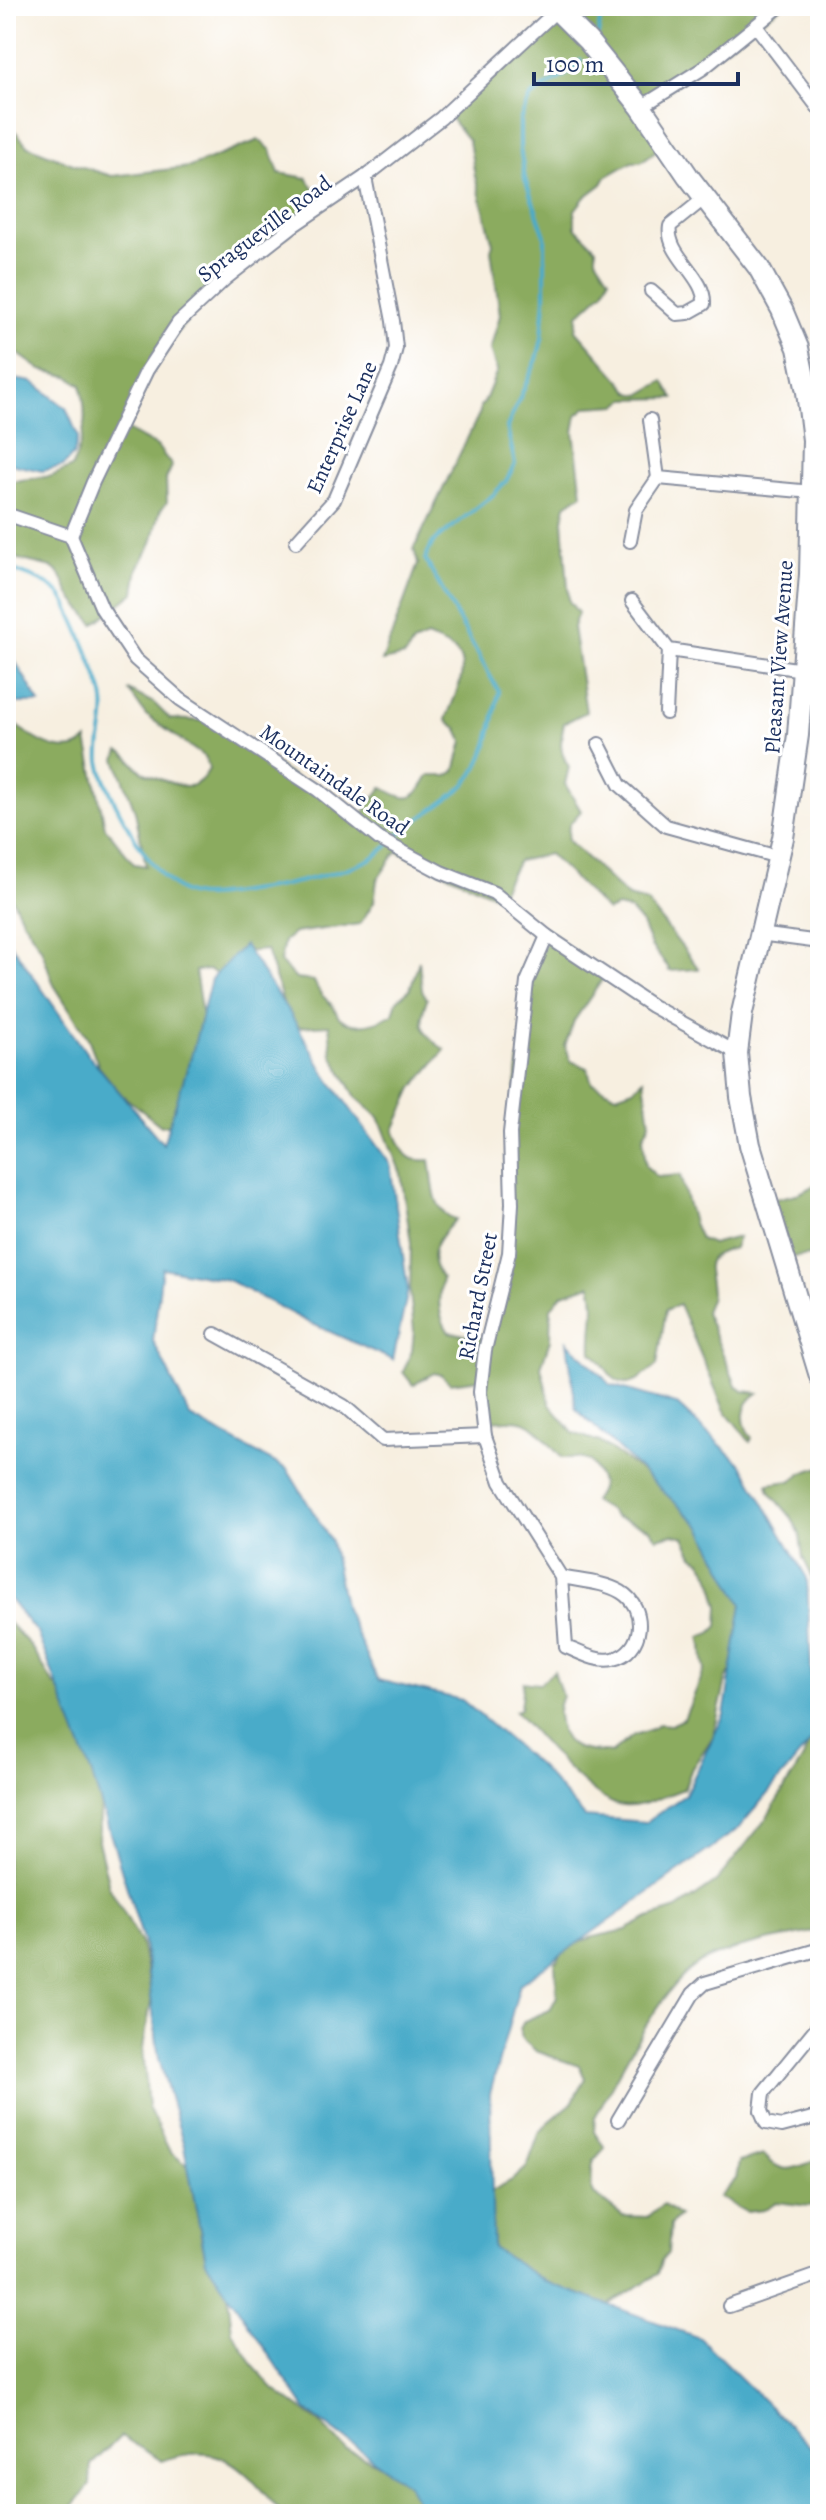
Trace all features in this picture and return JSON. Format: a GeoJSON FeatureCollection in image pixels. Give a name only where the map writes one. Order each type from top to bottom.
{"type":"FeatureCollection","features":[{"type":"Feature","properties":{"kind":"main road","name":"Pleasant View Avenue"},"geometry":{"type":"LineString","coordinates":[[555,9],[588,41],[641,107],[759,268],[798,348],[807,392],[813,440],[809,664],[783,838],[742,1013],[737,1053],[750,1145],[820,1376]]}},
{"type":"Feature","properties":{"kind":"street"},"geometry":{"type":"LineString","coordinates":[[641,107],[702,69],[780,6]]}},
{"type":"Feature","properties":{"kind":"street","name":"Spragueville Road"},"geometry":{"type":"LineString","coordinates":[[71,536],[93,482],[147,370],[178,323],[225,279],[294,225],[365,177],[441,118],[555,9]]}},
{"type":"Feature","properties":{"kind":"street"},"geometry":{"type":"LineString","coordinates":[[756,26],[820,110]]}},
{"type":"Feature","properties":{"kind":"street","name":"Enterprise Lane"},"geometry":{"type":"LineString","coordinates":[[296,542],[334,500],[391,367],[396,348],[391,306],[365,177]]}},
{"type":"Feature","properties":{"kind":"street"},"geometry":{"type":"LineString","coordinates":[[651,291],[677,314],[688,313],[704,304],[705,293],[669,234],[670,226],[706,197]]}},
{"type":"Feature","properties":{"kind":"street"},"geometry":{"type":"LineString","coordinates":[[630,541],[636,510],[658,478],[650,420]]}},
{"type":"Feature","properties":{"kind":"street"},"geometry":{"type":"LineString","coordinates":[[658,478],[812,492]]}},
{"type":"Feature","properties":{"kind":"street"},"geometry":{"type":"LineString","coordinates":[[6,514],[71,536]]}},
{"type":"Feature","properties":{"kind":"street","name":"Mountaindale Road"},"geometry":{"type":"LineString","coordinates":[[71,536],[102,609],[135,659],[180,699],[318,790],[379,839],[441,872],[494,893],[547,936],[652,1006],[737,1053]]}},
{"type":"Feature","properties":{"kind":"street"},"geometry":{"type":"LineString","coordinates":[[632,601],[669,650],[666,713]]}},
{"type":"Feature","properties":{"kind":"street"},"geometry":{"type":"LineString","coordinates":[[669,650],[809,664]]}},
{"type":"Feature","properties":{"kind":"street"},"geometry":{"type":"LineString","coordinates":[[599,744],[620,785],[666,826],[778,857]]}},
{"type":"Feature","properties":{"kind":"street"},"geometry":{"type":"LineString","coordinates":[[759,934],[820,942]]}},
{"type":"Feature","properties":{"kind":"street","name":"Richard Street"},"geometry":{"type":"LineString","coordinates":[[547,936],[527,982],[510,1133],[512,1204],[509,1253],[485,1350],[480,1392],[485,1436],[501,1482],[561,1577],[566,1647],[598,1659],[611,1660],[630,1647],[641,1618],[630,1599],[609,1587],[561,1577]]}},
{"type":"Feature","properties":{"kind":"street"},"geometry":{"type":"LineString","coordinates":[[215,1334],[344,1406],[383,1440],[485,1436]]}},
{"type":"Feature","properties":{"kind":"street"},"geometry":{"type":"LineString","coordinates":[[618,2120],[693,1994],[705,1983],[820,1949]]}},
{"type":"Feature","properties":{"kind":"street"},"geometry":{"type":"LineString","coordinates":[[820,2023],[763,2093],[761,2111],[766,2123],[782,2126],[820,2116]]}},
{"type":"Feature","properties":{"kind":"street"},"geometry":{"type":"LineString","coordinates":[[729,2306],[820,2274]]}},
{"type":"Feature","properties":{"kind":"green space"},"geometry":{"type":"Polygon","coordinates":[[[560,6],[782,6],[643,109],[666,143],[641,162],[632,162],[606,177],[575,210],[575,227],[596,248],[596,258],[609,278],[604,291],[578,315],[576,330],[631,393],[640,395],[664,381],[674,398],[626,399],[618,405],[587,407],[577,415],[574,432],[582,494],[566,505],[563,520],[569,601],[578,613],[573,627],[586,712],[564,723],[562,736],[562,751],[569,767],[565,784],[581,811],[569,825],[568,840],[628,897],[647,902],[699,969],[669,971],[651,946],[642,924],[630,910],[617,907],[607,911],[549,854],[518,861],[498,897],[397,851],[377,880],[374,902],[360,924],[294,933],[284,941],[280,962],[296,979],[314,981],[339,1017],[359,1025],[373,1023],[393,1014],[397,1000],[410,989],[419,961],[422,990],[427,999],[422,1023],[432,1040],[445,1050],[413,1088],[394,1130],[409,1157],[430,1160],[438,1203],[448,1216],[456,1219],[439,1240],[433,1254],[436,1270],[442,1279],[440,1313],[449,1332],[488,1339],[504,1278],[510,1135],[527,990],[546,940],[604,977],[574,1021],[565,1046],[571,1061],[587,1068],[592,1083],[616,1095],[633,1089],[644,1079],[650,1123],[643,1137],[646,1166],[657,1177],[680,1175],[700,1239],[712,1244],[738,1237],[734,1248],[715,1255],[708,1263],[711,1293],[705,1312],[736,1385],[743,1391],[758,1393],[748,1402],[744,1414],[745,1426],[752,1438],[750,1442],[724,1409],[679,1304],[666,1310],[657,1365],[639,1379],[627,1383],[615,1379],[592,1353],[594,1302],[591,1285],[562,1294],[551,1308],[550,1340],[541,1367],[550,1404],[573,1433],[600,1442],[665,1488],[719,1545],[746,1606],[736,1661],[726,1680],[713,1737],[692,1768],[684,1789],[631,1806],[611,1802],[596,1794],[550,1751],[515,1711],[520,1709],[523,1682],[539,1684],[554,1671],[562,1696],[558,1711],[563,1736],[573,1746],[587,1751],[611,1753],[634,1735],[659,1724],[671,1725],[684,1719],[705,1669],[700,1637],[718,1626],[719,1606],[710,1574],[693,1555],[684,1537],[673,1534],[657,1538],[649,1528],[615,1517],[593,1501],[601,1485],[590,1461],[562,1458],[536,1429],[522,1421],[484,1422],[480,1379],[450,1383],[442,1375],[434,1373],[413,1385],[403,1372],[412,1351],[414,1331],[410,1293],[411,1243],[401,1174],[379,1117],[356,1097],[332,1055],[329,1025],[300,1027],[289,1020],[266,950],[243,952],[221,977],[210,970],[195,971],[213,1084],[201,1118],[161,1126],[121,1094],[99,1067],[88,1038],[54,985],[41,948],[6,886],[6,718],[34,738],[57,748],[78,747],[87,740],[105,827],[134,864],[146,866],[135,811],[116,759],[119,751],[144,772],[182,786],[199,782],[209,769],[206,758],[146,715],[128,690],[154,703],[170,719],[207,721],[359,819],[382,787],[398,796],[410,797],[419,791],[429,776],[447,776],[455,771],[463,741],[457,728],[446,720],[461,676],[462,667],[456,652],[427,637],[413,643],[405,656],[382,661],[418,564],[414,549],[497,371],[490,350],[500,315],[491,250],[493,244],[469,141],[449,116],[564,15],[560,6]]]}},
{"type":"Feature","properties":{"kind":"green space"},"geometry":{"type":"Polygon","coordinates":[[[6,121],[28,146],[112,176],[190,167],[259,140],[271,150],[279,173],[307,178],[325,205],[198,306],[145,375],[125,429],[157,446],[172,466],[166,479],[167,502],[160,511],[152,543],[138,568],[134,593],[94,624],[72,598],[60,574],[51,567],[6,556],[6,482],[52,476],[72,467],[80,446],[85,417],[81,385],[68,376],[41,370],[17,353],[6,354],[6,121]]]}},
{"type":"Feature","properties":{"kind":"green space"},"geometry":{"type":"Polygon","coordinates":[[[820,1182],[820,1254],[785,1258],[768,1201],[800,1193],[820,1182]]]}},
{"type":"Feature","properties":{"kind":"green space"},"geometry":{"type":"Polygon","coordinates":[[[820,1467],[820,1614],[811,1574],[803,1558],[800,1535],[792,1518],[770,1492],[768,1484],[790,1481],[820,1467]]]}},
{"type":"Feature","properties":{"kind":"green space"},"geometry":{"type":"Polygon","coordinates":[[[6,1620],[30,1645],[53,1683],[85,1714],[104,1770],[98,1841],[109,1886],[141,1943],[152,1997],[143,2048],[148,2107],[170,2152],[199,2174],[221,2231],[232,2331],[271,2387],[319,2422],[346,2450],[411,2480],[440,2514],[282,2514],[256,2484],[231,2462],[202,2453],[162,2461],[121,2436],[91,2465],[90,2485],[70,2510],[73,2514],[6,2514],[6,1620]]]}},
{"type":"Feature","properties":{"kind":"green space"},"geometry":{"type":"Polygon","coordinates":[[[820,1665],[820,1931],[734,1949],[707,1959],[674,1986],[629,2054],[595,2117],[594,2132],[605,2148],[594,2160],[591,2187],[594,2194],[623,2216],[648,2217],[663,2204],[679,2216],[670,2225],[668,2253],[661,2261],[658,2274],[600,2310],[509,2269],[481,2233],[490,2192],[514,2179],[527,2167],[539,2134],[572,2103],[585,2078],[579,2066],[536,2051],[522,2039],[520,2029],[524,2021],[550,2010],[557,1996],[555,1964],[566,1947],[626,1930],[677,1909],[716,1882],[766,1819],[803,1758],[811,1736],[820,1665]]]}},
{"type":"Feature","properties":{"kind":"green space"},"geometry":{"type":"Polygon","coordinates":[[[764,2155],[778,2166],[790,2169],[820,2159],[820,2203],[809,2206],[776,2202],[764,2210],[746,2212],[719,2197],[736,2179],[739,2162],[764,2155]]]}},
{"type":"Feature","properties":{"kind":"water"},"geometry":{"type":"Polygon","coordinates":[[[6,378],[33,382],[66,408],[78,436],[74,454],[63,466],[42,471],[6,463],[6,378]]]}},
{"type":"Feature","properties":{"kind":"water"},"geometry":{"type":"Polygon","coordinates":[[[6,646],[40,703],[6,703],[6,646]]]}},
{"type":"Feature","properties":{"kind":"water"},"geometry":{"type":"Polygon","coordinates":[[[6,937],[85,1051],[163,1144],[192,1053],[211,979],[244,945],[291,1015],[326,1075],[390,1164],[408,1290],[393,1360],[306,1321],[228,1280],[162,1268],[153,1341],[190,1417],[287,1469],[331,1541],[345,1609],[378,1680],[462,1700],[539,1766],[585,1817],[646,1822],[685,1795],[724,1715],[742,1604],[701,1527],[576,1409],[567,1341],[611,1385],[676,1404],[742,1465],[807,1578],[814,1738],[738,1829],[520,1984],[490,2094],[493,2248],[546,2282],[700,2338],[820,2456],[820,2514],[424,2514],[408,2485],[306,2410],[206,2261],[184,2146],[159,2059],[144,1943],[92,1775],[37,1633],[6,1595],[6,937]]]}},
{"type":"Feature","properties":{"kind":"waterway"},"geometry":{"type":"LineString","coordinates":[[598,35],[602,6]]}},
{"type":"Feature","properties":{"kind":"waterway"},"geometry":{"type":"LineString","coordinates":[[611,6],[632,19],[665,12],[677,6]]}},
{"type":"Feature","properties":{"kind":"waterway"},"geometry":{"type":"LineString","coordinates":[[6,568],[49,585],[64,601],[102,693],[105,708],[100,761],[111,793],[144,853],[183,892],[209,896],[229,894],[315,878],[348,868],[376,855],[461,788],[485,751],[499,692],[425,559],[433,542],[493,495],[506,481],[515,464],[507,427],[537,359],[545,298],[545,236],[525,179],[520,120],[530,97],[573,70],[581,60]]}}]}
